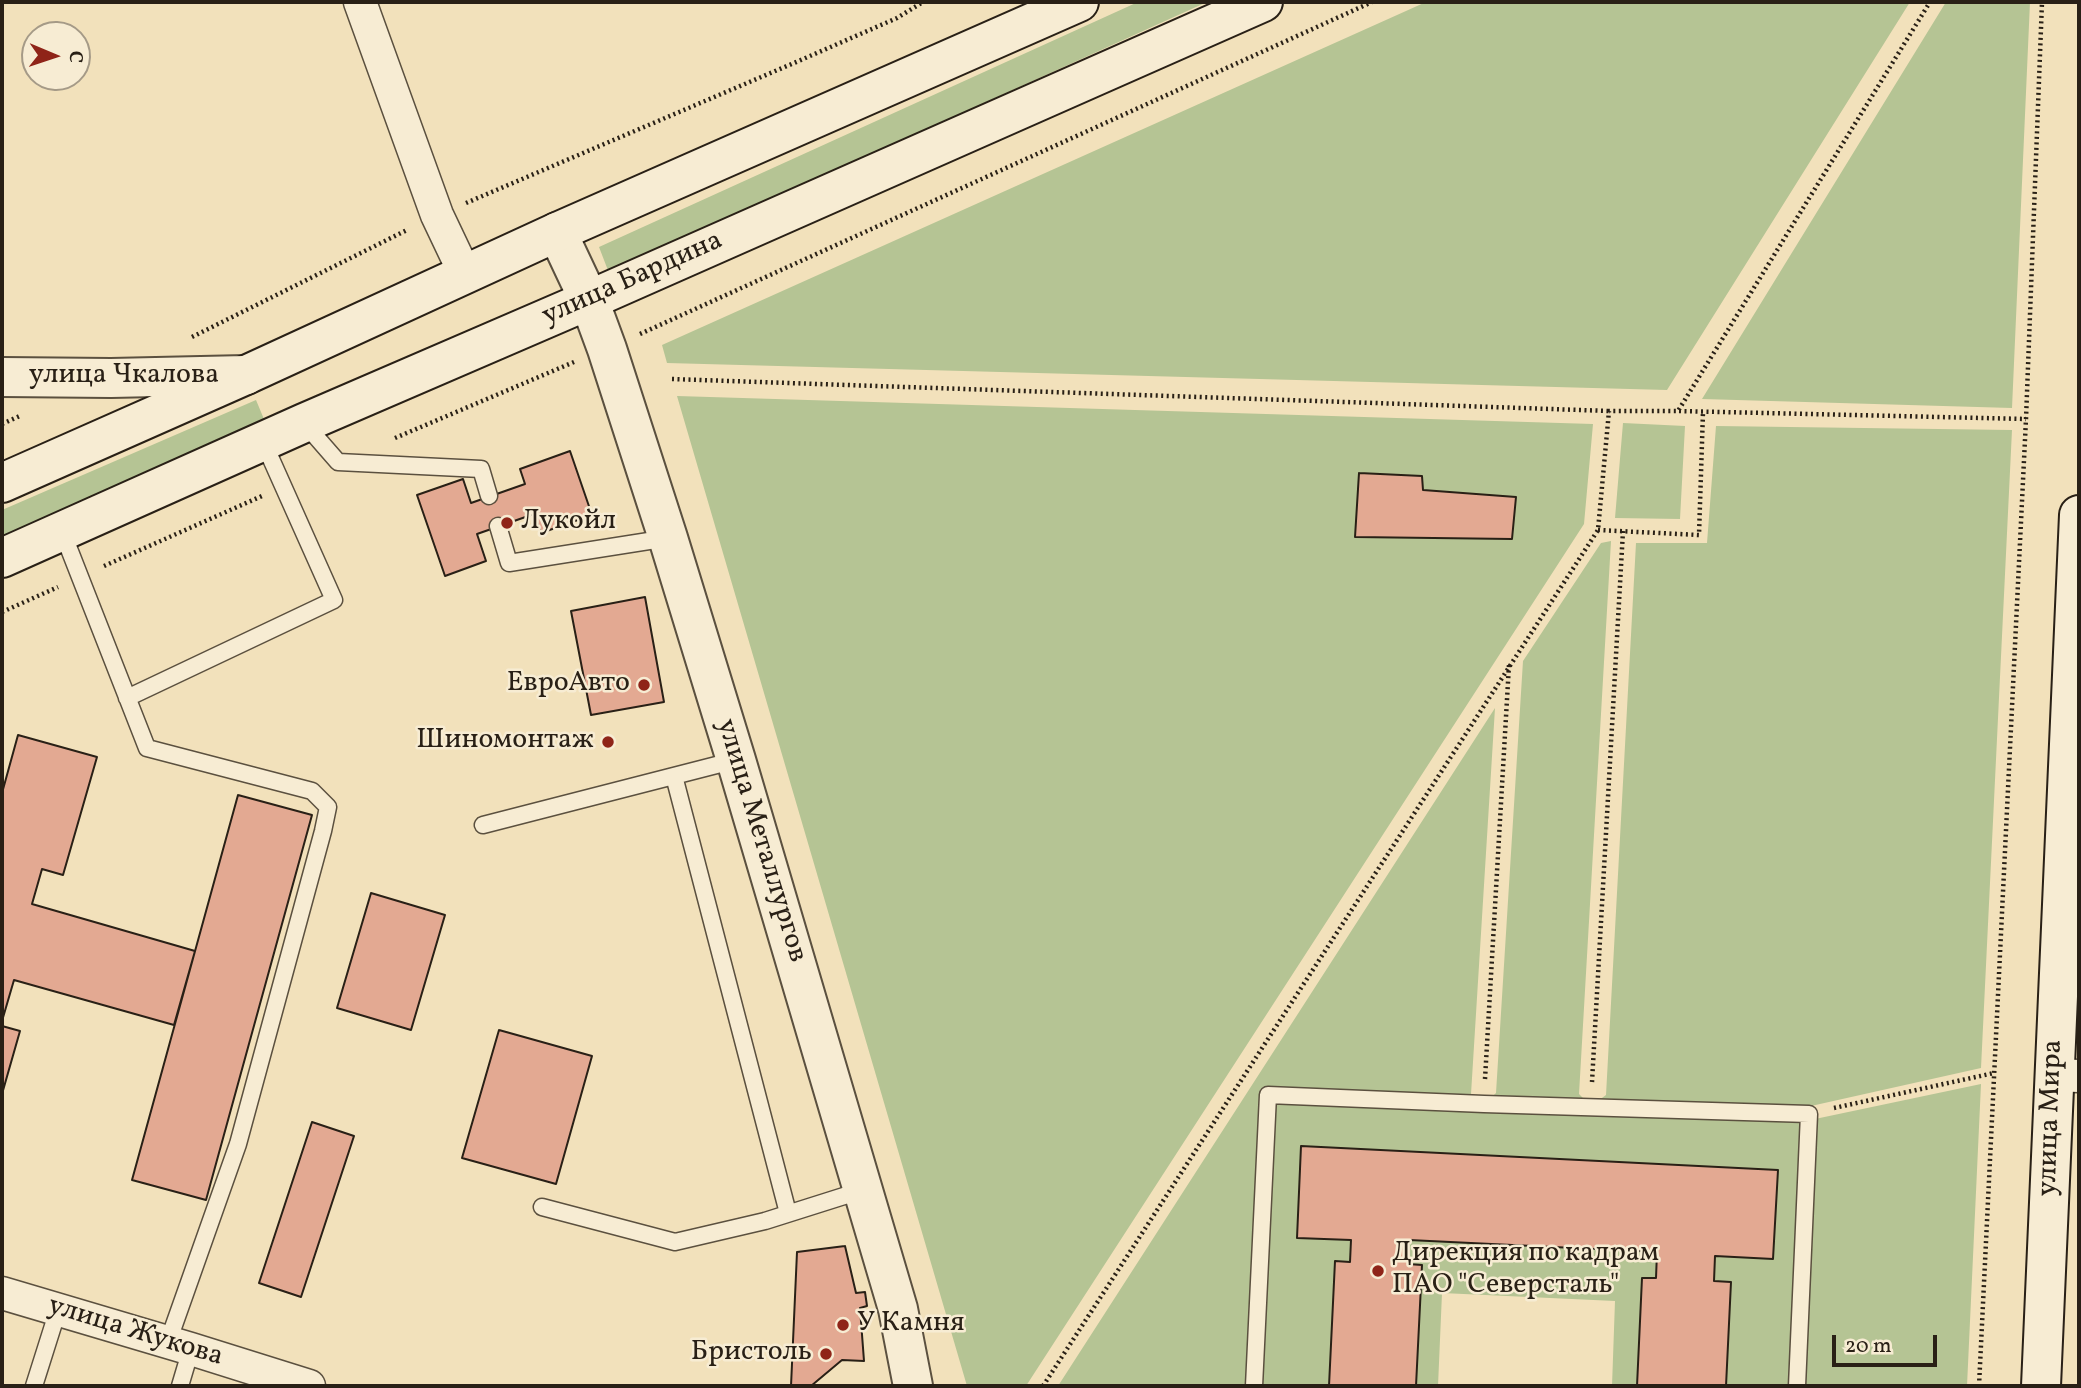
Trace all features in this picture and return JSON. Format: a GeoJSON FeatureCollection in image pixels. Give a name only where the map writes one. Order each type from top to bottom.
{"type":"FeatureCollection","features":[{"type":"Feature","properties":{"kind":"main road"},"geometry":{"type":"LineString","coordinates":[[2,483],[246,376],[557,232],[1079,2]]}},
{"type":"Feature","properties":{"kind":"main road","name":"улица Бардина"},"geometry":{"type":"LineString","coordinates":[[2,558],[1263,2]]}},
{"type":"Feature","properties":{"kind":"main road","name":"улица Металлургов"},"geometry":{"type":"LineString","coordinates":[[557,232],[589,300],[607,349],[668,538],[898,1309],[913,1386]]}},
{"type":"Feature","properties":{"kind":"main road","name":"улица Чкалова"},"geometry":{"type":"LineString","coordinates":[[2,377],[246,376]]}},
{"type":"Feature","properties":{"kind":"main road","name":"улица Мира"},"geometry":{"type":"LineString","coordinates":[[2042,1386],[2066,1075],[2079,515]]}},
{"type":"Feature","properties":{"kind":"street"},"geometry":{"type":"LineString","coordinates":[[360,2],[437,215],[465,274]]}},
{"type":"Feature","properties":{"kind":"street","name":"улица Жукова"},"geometry":{"type":"LineString","coordinates":[[2,1293],[179,1346],[293,1384]]}},
{"type":"Feature","properties":{"kind":"lane"},"geometry":{"type":"LineString","coordinates":[[304,423],[338,462],[481,469],[489,496]]}},
{"type":"Feature","properties":{"kind":"lane"},"geometry":{"type":"LineString","coordinates":[[127,698],[334,600],[263,441]]}},
{"type":"Feature","properties":{"kind":"lane"},"geometry":{"type":"LineString","coordinates":[[498,526],[509,563],[668,538]]}},
{"type":"Feature","properties":{"kind":"lane"},"geometry":{"type":"LineString","coordinates":[[62,531],[147,748],[312,791],[328,807],[238,1144],[179,1346],[180,1386]]}},
{"type":"Feature","properties":{"kind":"lane"},"geometry":{"type":"LineString","coordinates":[[484,825],[736,760]]}},
{"type":"Feature","properties":{"kind":"lane"},"geometry":{"type":"LineString","coordinates":[[674,776],[789,1213]]}},
{"type":"Feature","properties":{"kind":"lane"},"geometry":{"type":"LineString","coordinates":[[1254,1386],[1268,1095],[1809,1114],[1797,1386]]}},
{"type":"Feature","properties":{"kind":"lane"},"geometry":{"type":"LineString","coordinates":[[542,1207],[675,1242],[765,1221],[863,1189]]}},
{"type":"Feature","properties":{"kind":"lane"},"geometry":{"type":"LineString","coordinates":[[34,1386],[58,1310]]}},
{"type":"Feature","properties":{"kind":"path"},"geometry":{"type":"LineString","coordinates":[[183,342],[437,215],[806,58],[897,18],[923,2]]}},
{"type":"Feature","properties":{"kind":"path"},"geometry":{"type":"LineString","coordinates":[[390,440],[607,349],[1373,2]]}},
{"type":"Feature","properties":{"kind":"path"},"geometry":{"type":"LineString","coordinates":[[1678,411],[1930,2]]}},
{"type":"Feature","properties":{"kind":"path"},"geometry":{"type":"LineString","coordinates":[[1979,1386],[2026,419],[2042,2]]}},
{"type":"Feature","properties":{"kind":"path"},"geometry":{"type":"LineString","coordinates":[[671,379],[1609,411],[2026,419]]}},
{"type":"Feature","properties":{"kind":"path"},"geometry":{"type":"LineString","coordinates":[[1043,1386],[1598,530],[1609,411]]}},
{"type":"Feature","properties":{"kind":"path"},"geometry":{"type":"LineString","coordinates":[[1598,530],[1699,535],[1703,412]]}},
{"type":"Feature","properties":{"kind":"path"},"geometry":{"type":"LineString","coordinates":[[2,424],[26,414]]}},
{"type":"Feature","properties":{"kind":"path"},"geometry":{"type":"LineString","coordinates":[[2,612],[283,486]]}},
{"type":"Feature","properties":{"kind":"path"},"geometry":{"type":"LineString","coordinates":[[1591,1106],[1623,531]]}},
{"type":"Feature","properties":{"kind":"path"},"geometry":{"type":"LineString","coordinates":[[1483,1104],[1509,664]]}},
{"type":"Feature","properties":{"kind":"path"},"geometry":{"type":"LineString","coordinates":[[1809,1114],[1994,1073]]}},
{"type":"Feature","properties":{"kind":"green space"},"geometry":{"type":"Polygon","coordinates":[[[1138,2],[1207,2],[609,273],[599,247],[1138,2]]]}},
{"type":"Feature","properties":{"kind":"green space"},"geometry":{"type":"Polygon","coordinates":[[[1426,2],[1910,2],[1667,390],[667,363],[662,345],[1426,2]]]}},
{"type":"Feature","properties":{"kind":"green space"},"geometry":{"type":"Polygon","coordinates":[[[1946,2],[2030,2],[2012,408],[1702,399],[1946,2]]]}},
{"type":"Feature","properties":{"kind":"green space"},"geometry":{"type":"Polygon","coordinates":[[[677,396],[1593,424],[1584,524],[1026,1386],[967,1386],[677,396]]]}},
{"type":"Feature","properties":{"kind":"green space"},"geometry":{"type":"Polygon","coordinates":[[[256,400],[266,424],[2,540],[2,510],[256,400]]]}},
{"type":"Feature","properties":{"kind":"green space"},"geometry":{"type":"Polygon","coordinates":[[[1623,423],[1685,426],[1680,519],[1615,518],[1623,423]]]}},
{"type":"Feature","properties":{"kind":"green space"},"geometry":{"type":"Polygon","coordinates":[[[1716,426],[2012,430],[1981,1068],[1811,1106],[1809,1113],[1815,1119],[1981,1084],[1967,1386],[1726,1386],[1731,1282],[1714,1281],[1715,1256],[1773,1259],[1777,1170],[1302,1146],[1297,1237],[1351,1240],[1350,1262],[1335,1262],[1329,1386],[1058,1386],[1495,708],[1471,1094],[1484,1104],[1496,1093],[1523,661],[1601,543],[1611,541],[1579,1094],[1591,1106],[1606,1095],[1636,543],[1707,543],[1716,426]]]}},
{"type":"Feature","properties":{"kind":"green space"},"geometry":{"type":"Polygon","coordinates":[[[1409,1240],[1657,1252],[1656,1278],[1642,1278],[1637,1386],[1612,1386],[1615,1301],[1442,1293],[1438,1386],[1416,1386],[1422,1265],[1408,1264],[1409,1240]]]}},
{"type":"Feature","properties":{"kind":"building"},"geometry":{"type":"Polygon","coordinates":[[[570,451],[592,515],[541,533],[534,514],[477,534],[486,561],[445,576],[417,495],[463,479],[471,503],[525,484],[520,469],[570,451]]]}},
{"type":"Feature","properties":{"kind":"building"},"geometry":{"type":"Polygon","coordinates":[[[1359,473],[1422,476],[1423,490],[1516,497],[1512,539],[1355,537],[1359,473]]]}},
{"type":"Feature","properties":{"kind":"building"},"geometry":{"type":"Polygon","coordinates":[[[645,597],[664,702],[591,715],[571,611],[645,597]]]}},
{"type":"Feature","properties":{"kind":"building"},"geometry":{"type":"Polygon","coordinates":[[[18,735],[97,757],[63,875],[42,869],[32,904],[195,951],[174,1025],[14,980],[2,1021],[2,793],[18,735]]]}},
{"type":"Feature","properties":{"kind":"building"},"geometry":{"type":"Polygon","coordinates":[[[238,795],[312,815],[206,1200],[132,1180],[238,795]]]}},
{"type":"Feature","properties":{"kind":"building"},"geometry":{"type":"Polygon","coordinates":[[[371,893],[445,915],[411,1030],[337,1008],[371,893]]]}},
{"type":"Feature","properties":{"kind":"building"},"geometry":{"type":"Polygon","coordinates":[[[2,1026],[20,1031],[2,1094],[2,1026]]]}},
{"type":"Feature","properties":{"kind":"building"},"geometry":{"type":"Polygon","coordinates":[[[499,1030],[592,1056],[556,1184],[462,1158],[499,1030]]]}},
{"type":"Feature","properties":{"kind":"building"},"geometry":{"type":"Polygon","coordinates":[[[312,1122],[354,1136],[301,1297],[259,1283],[312,1122]]]}},
{"type":"Feature","properties":{"kind":"building","name":"Дирекция по кадрам ПАО \"Северсталь\""},"geometry":{"type":"Polygon","coordinates":[[[1301,1146],[1778,1170],[1773,1259],[1715,1256],[1714,1281],[1731,1282],[1726,1386],[1637,1386],[1642,1278],[1656,1278],[1657,1252],[1409,1240],[1408,1264],[1422,1265],[1416,1386],[1329,1386],[1335,1261],[1350,1262],[1351,1240],[1297,1238],[1301,1146]]]}},
{"type":"Feature","properties":{"kind":"building"},"geometry":{"type":"Polygon","coordinates":[[[845,1246],[856,1293],[865,1292],[867,1306],[860,1308],[864,1361],[842,1360],[811,1386],[791,1386],[797,1252],[845,1246]]]}},
{"type":"Feature","properties":{"kind":"place","name":"Лукойл"},"geometry":{"type":"Point","coordinates":[507,523]}},
{"type":"Feature","properties":{"kind":"place","name":"ЕвроАвто"},"geometry":{"type":"Point","coordinates":[644,685]}},
{"type":"Feature","properties":{"kind":"place","name":"Шиномонтаж"},"geometry":{"type":"Point","coordinates":[608,742]}},
{"type":"Feature","properties":{"kind":"place","name":"Дирекция по кадрам ПАО \"Северсталь\""},"geometry":{"type":"Point","coordinates":[1378,1271]}},
{"type":"Feature","properties":{"kind":"place","name":"У Камня"},"geometry":{"type":"Point","coordinates":[843,1325]}},
{"type":"Feature","properties":{"kind":"place","name":"Бристоль"},"geometry":{"type":"Point","coordinates":[826,1354]}}]}
